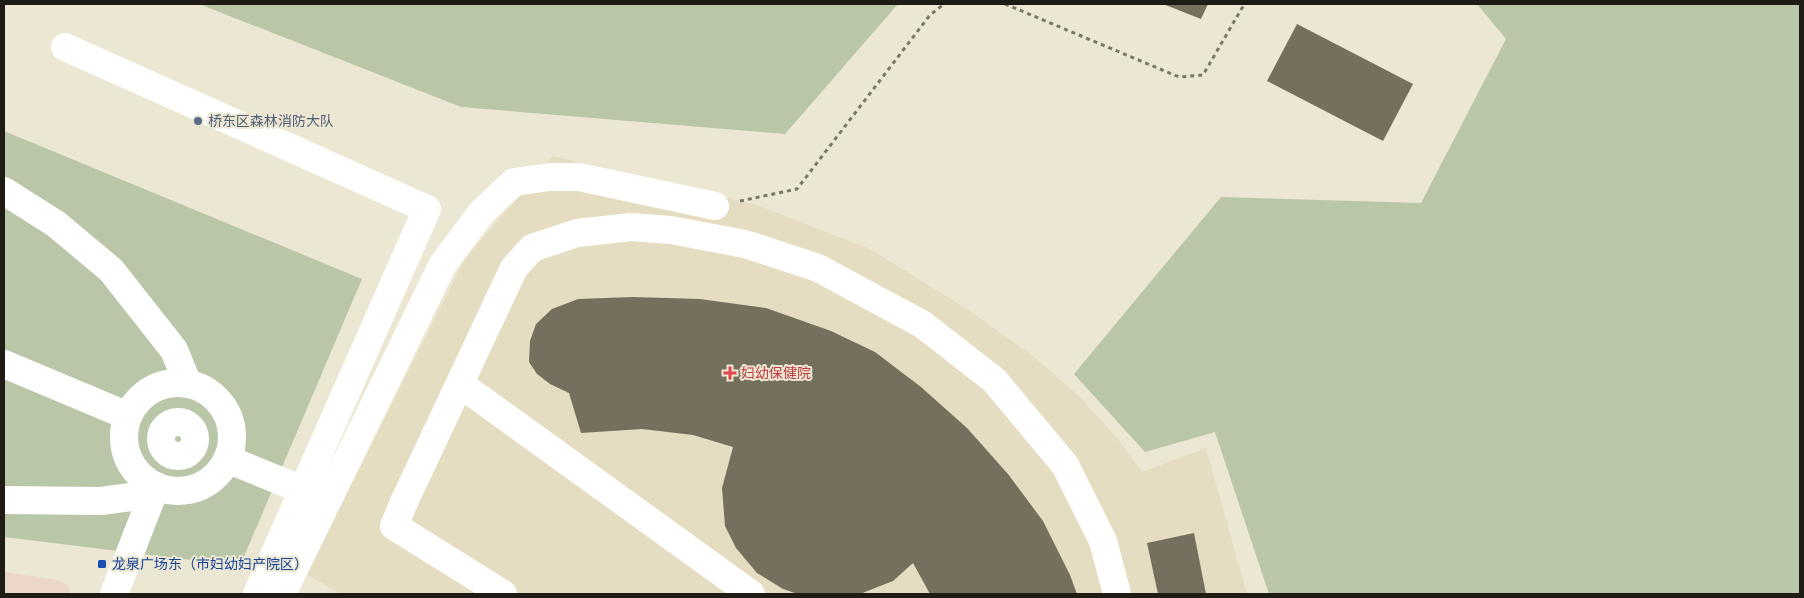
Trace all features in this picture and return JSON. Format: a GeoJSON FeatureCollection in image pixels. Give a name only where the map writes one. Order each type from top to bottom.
{"type":"FeatureCollection","features":[{"type":"Feature","properties":{"kind":"street"},"geometry":{"type":"LineString","coordinates":[[66,46],[427,209],[257,594]]}},
{"type":"Feature","properties":{"kind":"street"},"geometry":{"type":"LineString","coordinates":[[282,594],[443,264],[482,212],[514,182],[550,177],[579,177],[716,206]]}},
{"type":"Feature","properties":{"kind":"street"},"geometry":{"type":"LineString","coordinates":[[4,191],[56,224],[111,270],[174,350],[188,384]]}},
{"type":"Feature","properties":{"kind":"street"},"geometry":{"type":"LineString","coordinates":[[503,594],[394,526],[514,268],[532,248],[577,233],[631,227],[671,230],[745,244],[818,268],[922,324],[994,380],[1065,465],[1103,541],[1117,594]]}},
{"type":"Feature","properties":{"kind":"street"},"geometry":{"type":"LineString","coordinates":[[4,364],[128,416]]}},
{"type":"Feature","properties":{"kind":"street"},"geometry":{"type":"LineString","coordinates":[[188,384],[206,391],[217,400],[226,412],[231,426],[232,441],[228,459],[221,470],[210,481],[196,488],[180,491],[164,490],[137,473],[128,460],[124,444],[124,429],[128,416],[137,401],[149,391],[162,385],[188,384]]}},
{"type":"Feature","properties":{"kind":"street"},"geometry":{"type":"LineString","coordinates":[[460,384],[751,594]]}},
{"type":"Feature","properties":{"kind":"street"},"geometry":{"type":"LineString","coordinates":[[228,459],[303,490]]}},
{"type":"Feature","properties":{"kind":"street"},"geometry":{"type":"LineString","coordinates":[[4,500],[102,500],[131,497],[156,486]]}},
{"type":"Feature","properties":{"kind":"street"},"geometry":{"type":"LineString","coordinates":[[114,594],[156,486]]}},
{"type":"Feature","properties":{"kind":"street"},"geometry":{"type":"LineString","coordinates":[[4,586],[56,594]]}},
{"type":"Feature","properties":{"kind":"path"},"geometry":{"type":"LineString","coordinates":[[716,206],[797,189],[930,15],[944,4]]}},
{"type":"Feature","properties":{"kind":"path"},"geometry":{"type":"LineString","coordinates":[[1006,4],[1179,77],[1203,74],[1246,4]]}},
{"type":"Feature","properties":{"kind":"shaded area","name":"妇幼保健院"},"geometry":{"type":"Polygon","coordinates":[[[553,156],[757,205],[870,249],[965,308],[1028,352],[1076,393],[1117,438],[1142,472],[1206,448],[1247,594],[341,594],[306,574],[465,259],[553,156]]]}},
{"type":"Feature","properties":{"kind":"green space"},"geometry":{"type":"Polygon","coordinates":[[[199,4],[898,4],[785,134],[461,107],[199,4]]]}},
{"type":"Feature","properties":{"kind":"green space"},"geometry":{"type":"Polygon","coordinates":[[[1477,4],[1800,4],[1800,594],[1269,594],[1215,432],[1145,452],[1074,374],[1221,197],[1421,203],[1506,39],[1477,4]]]}},
{"type":"Feature","properties":{"kind":"green space"},"geometry":{"type":"Polygon","coordinates":[[[4,131],[362,279],[240,566],[4,537],[4,131]]]}},
{"type":"Feature","properties":{"kind":"building"},"geometry":{"type":"Polygon","coordinates":[[[1163,4],[1208,4],[1201,19],[1163,4]]]}},
{"type":"Feature","properties":{"kind":"building"},"geometry":{"type":"Polygon","coordinates":[[[1297,24],[1413,84],[1383,141],[1267,81],[1297,24]]]}},
{"type":"Feature","properties":{"kind":"building"},"geometry":{"type":"Polygon","coordinates":[[[633,297],[700,299],[766,308],[831,331],[875,352],[921,387],[967,428],[1008,474],[1043,521],[1070,575],[1077,594],[930,594],[913,563],[893,581],[860,594],[798,594],[783,589],[757,573],[736,548],[725,526],[722,488],[733,447],[693,435],[642,429],[581,433],[569,393],[550,384],[537,374],[529,362],[530,341],[536,324],[552,309],[578,299],[633,297]]]}},
{"type":"Feature","properties":{"kind":"building"},"geometry":{"type":"Polygon","coordinates":[[[1194,533],[1206,594],[1158,594],[1147,543],[1194,533]]]}},
{"type":"Feature","properties":{"kind":"place","name":"桥东区森林消防大队"},"geometry":{"type":"Point","coordinates":[198,121]}},
{"type":"Feature","properties":{"kind":"place","name":"妇幼保健院"},"geometry":{"type":"Point","coordinates":[730,373]}},
{"type":"Feature","properties":{"kind":"place","name":"龙泉广场东（市妇幼妇产院区）"},"geometry":{"type":"Point","coordinates":[102,564]}}]}
